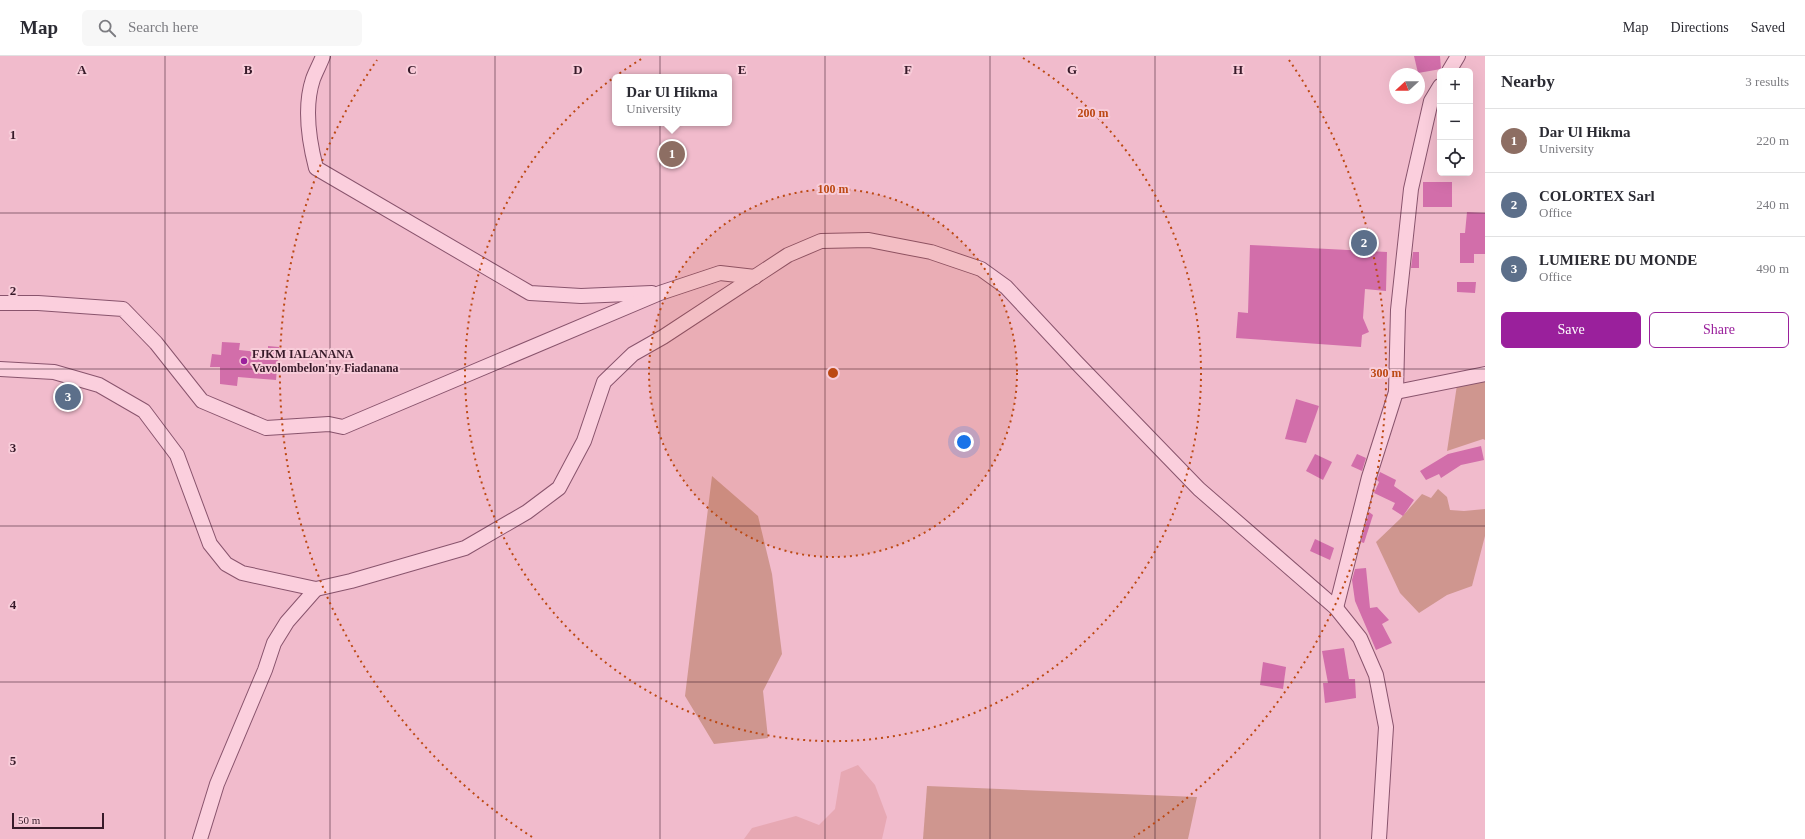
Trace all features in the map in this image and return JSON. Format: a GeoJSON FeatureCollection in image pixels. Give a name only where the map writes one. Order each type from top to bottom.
{"type":"FeatureCollection","features":[{"type":"Feature","properties":{"kind":"street"},"geometry":{"type":"LineString","coordinates":[[323,56],[313,80],[309,112],[309,141],[316,168],[530,293],[581,296],[660,293]]}},
{"type":"Feature","properties":{"kind":"street"},"geometry":{"type":"LineString","coordinates":[[1451,68],[1458,56]]}},
{"type":"Feature","properties":{"kind":"street"},"geometry":{"type":"LineString","coordinates":[[1336,608],[1369,477],[1396,392],[1398,310],[1412,189],[1431,101],[1437,91]]}},
{"type":"Feature","properties":{"kind":"street"},"geometry":{"type":"LineString","coordinates":[[0,369],[54,372],[99,385],[144,411],[177,455],[210,544],[226,564],[242,573],[316,589],[351,581],[465,548],[527,512],[559,488],[584,440],[604,382],[633,354],[663,337],[788,255],[821,240],[869,240],[931,252],[981,269],[1006,287],[1199,489],[1336,608],[1360,638],[1376,675],[1386,727],[1379,839]]}},
{"type":"Feature","properties":{"kind":"street"},"geometry":{"type":"LineString","coordinates":[[0,303],[38,303],[123,309],[156,343],[202,401],[266,428],[329,424],[343,427],[660,293],[720,273],[755,277]]}},
{"type":"Feature","properties":{"kind":"street"},"geometry":{"type":"LineString","coordinates":[[1396,392],[1485,374]]}},
{"type":"Feature","properties":{"kind":"street"},"geometry":{"type":"LineString","coordinates":[[200,839],[218,784],[265,670],[274,643],[287,622],[316,589]]}},
{"type":"Feature","properties":{"kind":"shaded area"},"geometry":{"type":"Polygon","coordinates":[[[1485,380],[1485,440],[1483,439],[1447,451],[1457,385],[1485,380]]]}},
{"type":"Feature","properties":{"kind":"shaded area"},"geometry":{"type":"Polygon","coordinates":[[[712,476],[758,516],[772,574],[782,654],[763,691],[768,738],[714,744],[685,696],[712,476]]]}},
{"type":"Feature","properties":{"kind":"shaded area"},"geometry":{"type":"Polygon","coordinates":[[[1438,489],[1447,497],[1450,510],[1464,511],[1485,509],[1485,536],[1472,586],[1447,595],[1419,613],[1400,593],[1376,542],[1400,519],[1422,494],[1431,498],[1438,489]]]}},
{"type":"Feature","properties":{"kind":"shaded area"},"geometry":{"type":"Polygon","coordinates":[[[858,765],[875,785],[887,817],[882,839],[744,839],[752,828],[796,816],[819,825],[835,809],[841,772],[858,765]]]}},
{"type":"Feature","properties":{"kind":"shaded area"},"geometry":{"type":"Polygon","coordinates":[[[927,786],[1197,797],[1188,839],[923,839],[927,786]]]}},
{"type":"Feature","properties":{"kind":"building"},"geometry":{"type":"Polygon","coordinates":[[[1414,56],[1440,56],[1441,68],[1425,72],[1425,68],[1417,68],[1414,56]]]}},
{"type":"Feature","properties":{"kind":"building"},"geometry":{"type":"Polygon","coordinates":[[[1423,182],[1452,182],[1452,207],[1423,207],[1423,182]]]}},
{"type":"Feature","properties":{"kind":"building"},"geometry":{"type":"Polygon","coordinates":[[[1467,212],[1485,213],[1485,254],[1474,254],[1474,263],[1460,263],[1460,233],[1465,233],[1467,212]]]}},
{"type":"Feature","properties":{"kind":"building"},"geometry":{"type":"Polygon","coordinates":[[[1250,245],[1387,252],[1386,291],[1365,289],[1363,318],[1369,332],[1362,335],[1361,347],[1236,338],[1238,312],[1248,313],[1250,245]]]}},
{"type":"Feature","properties":{"kind":"building"},"geometry":{"type":"Polygon","coordinates":[[[1413,252],[1419,252],[1419,268],[1411,268],[1413,252]]]}},
{"type":"Feature","properties":{"kind":"building"},"geometry":{"type":"Polygon","coordinates":[[[1457,282],[1476,282],[1475,293],[1457,292],[1457,282]]]}},
{"type":"Feature","properties":{"kind":"building","name":"FJKM IALANANA Vavolombelon'ny Fiadanana"},"geometry":{"type":"Polygon","coordinates":[[[222,342],[240,343],[239,350],[268,353],[268,346],[279,347],[276,380],[238,377],[237,386],[220,384],[220,367],[210,367],[212,354],[221,355],[222,342]]]}},
{"type":"Feature","properties":{"kind":"building"},"geometry":{"type":"Polygon","coordinates":[[[1296,399],[1319,406],[1306,443],[1285,439],[1296,399]]]}},
{"type":"Feature","properties":{"kind":"building"},"geometry":{"type":"Polygon","coordinates":[[[1481,446],[1484,460],[1461,465],[1441,478],[1439,474],[1426,480],[1420,471],[1448,454],[1481,446]]]}},
{"type":"Feature","properties":{"kind":"building"},"geometry":{"type":"Polygon","coordinates":[[[1315,454],[1332,462],[1323,480],[1306,471],[1315,454]]]}},
{"type":"Feature","properties":{"kind":"building"},"geometry":{"type":"Polygon","coordinates":[[[1357,454],[1366,458],[1362,471],[1351,466],[1357,454]]]}},
{"type":"Feature","properties":{"kind":"building"},"geometry":{"type":"Polygon","coordinates":[[[1380,472],[1396,480],[1394,486],[1414,500],[1403,516],[1392,509],[1395,503],[1374,493],[1379,482],[1377,480],[1380,472]]]}},
{"type":"Feature","properties":{"kind":"building"},"geometry":{"type":"Polygon","coordinates":[[[1369,512],[1373,515],[1364,543],[1361,542],[1369,512]]]}},
{"type":"Feature","properties":{"kind":"building"},"geometry":{"type":"Polygon","coordinates":[[[1315,539],[1334,548],[1330,560],[1310,551],[1315,539]]]}},
{"type":"Feature","properties":{"kind":"building"},"geometry":{"type":"Polygon","coordinates":[[[1366,568],[1370,608],[1377,607],[1389,620],[1382,624],[1392,643],[1376,650],[1355,601],[1352,580],[1355,569],[1366,568]]]}},
{"type":"Feature","properties":{"kind":"building"},"geometry":{"type":"Polygon","coordinates":[[[1344,648],[1349,679],[1355,679],[1356,698],[1325,703],[1323,683],[1328,683],[1322,651],[1344,648]]]}},
{"type":"Feature","properties":{"kind":"building"},"geometry":{"type":"Polygon","coordinates":[[[1263,662],[1286,667],[1283,689],[1260,685],[1263,662]]]}},
{"type":"Feature","properties":{"kind":"place","name":"Dar Ul Hikma"},"geometry":{"type":"Point","coordinates":[672,154]}},
{"type":"Feature","properties":{"kind":"place","name":"COLORTEX Sarl"},"geometry":{"type":"Point","coordinates":[1364,243]}},
{"type":"Feature","properties":{"kind":"place","name":"FJKM IALANANA Vavolombelon'ny Fiadanana"},"geometry":{"type":"Point","coordinates":[244,361]}},
{"type":"Feature","properties":{"kind":"place","name":"LUMIERE DU MONDE"},"geometry":{"type":"Point","coordinates":[68,397]}}]}
